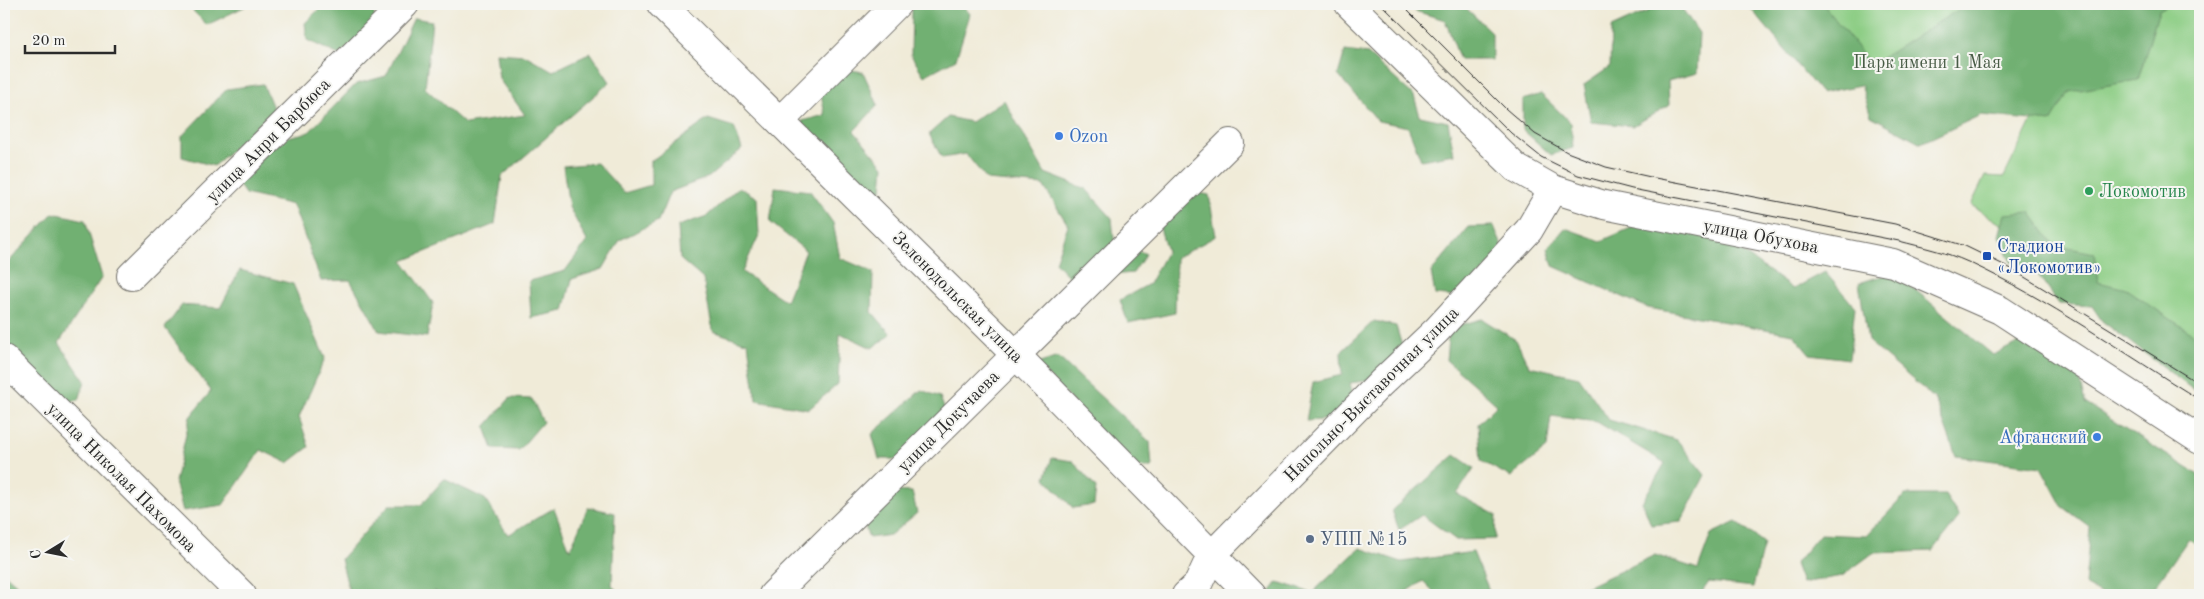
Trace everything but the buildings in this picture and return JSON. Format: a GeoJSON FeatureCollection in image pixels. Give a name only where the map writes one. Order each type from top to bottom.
{"type":"FeatureCollection","features":[{"type":"Feature","properties":{"kind":"street","name":"улица Анри Барбюса"},"geometry":{"type":"LineString","coordinates":[[130,276],[405,4]]}},
{"type":"Feature","properties":{"kind":"street","name":"Зеленодольская улица"},"geometry":{"type":"LineString","coordinates":[[661,4],[1015,354],[1251,595]]}},
{"type":"Feature","properties":{"kind":"street"},"geometry":{"type":"LineString","coordinates":[[780,121],[897,4]]}},
{"type":"Feature","properties":{"kind":"street","name":"улица Обухова"},"geometry":{"type":"LineString","coordinates":[[1349,4],[1516,168],[1553,189],[1604,205],[1893,263],[2000,310],[2200,440]]}},
{"type":"Feature","properties":{"kind":"street","name":"улица Докучаева"},"geometry":{"type":"LineString","coordinates":[[773,595],[1230,143]]}},
{"type":"Feature","properties":{"kind":"street","name":"Напольно-Выставочная улица"},"geometry":{"type":"LineString","coordinates":[[1186,595],[1198,584],[1211,556],[1381,382],[1437,330],[1529,230],[1553,189]]}},
{"type":"Feature","properties":{"kind":"street","name":"улица Николая Пахомова"},"geometry":{"type":"LineString","coordinates":[[4,359],[242,595]]}},
{"type":"Feature","properties":{"kind":"green space"},"geometry":{"type":"Polygon","coordinates":[[[189,4],[250,4],[207,25],[188,6],[189,4]]]}},
{"type":"Feature","properties":{"kind":"green space"},"geometry":{"type":"Polygon","coordinates":[[[324,4],[372,4],[376,23],[339,55],[307,40],[305,23],[324,4]]]}},
{"type":"Feature","properties":{"kind":"green space"},"geometry":{"type":"Polygon","coordinates":[[[922,4],[962,4],[970,14],[956,59],[924,76],[911,55],[912,9],[922,4]]]}},
{"type":"Feature","properties":{"kind":"green space"},"geometry":{"type":"Polygon","coordinates":[[[1407,4],[1462,4],[1492,33],[1492,60],[1460,60],[1445,20],[1415,11],[1407,4]]]}},
{"type":"Feature","properties":{"kind":"green space"},"geometry":{"type":"Polygon","coordinates":[[[1664,4],[1679,4],[1699,33],[1697,73],[1668,81],[1669,105],[1633,126],[1591,122],[1584,85],[1610,67],[1611,28],[1664,4]]]}},
{"type":"Feature","properties":{"kind":"green space","name":"Парк имени 1 Мая"},"geometry":{"type":"Polygon","coordinates":[[[1747,4],[1823,4],[1871,65],[1967,4],[2170,4],[2159,10],[2138,80],[2069,92],[2051,122],[1981,115],[1921,143],[1871,116],[1861,85],[1821,93],[1747,4]]]}},
{"type":"Feature","properties":{"kind":"green space","name":"Локомотив"},"geometry":{"type":"Polygon","coordinates":[[[1778,4],[2200,4],[2200,352],[1971,205],[1985,176],[2004,177],[2060,62],[1918,130],[1778,4]]]}},
{"type":"Feature","properties":{"kind":"green space"},"geometry":{"type":"Polygon","coordinates":[[[414,18],[432,21],[425,88],[465,124],[525,115],[499,79],[496,53],[525,55],[553,71],[591,53],[610,82],[502,176],[495,224],[403,261],[433,303],[427,337],[379,331],[350,280],[321,281],[293,205],[245,194],[235,179],[271,141],[309,132],[356,84],[386,76],[414,18]]]}},
{"type":"Feature","properties":{"kind":"green space"},"geometry":{"type":"Polygon","coordinates":[[[1345,51],[1368,54],[1414,96],[1420,116],[1448,122],[1454,154],[1421,160],[1408,127],[1378,121],[1338,75],[1345,51]]]}},
{"type":"Feature","properties":{"kind":"green space"},"geometry":{"type":"Polygon","coordinates":[[[840,68],[863,72],[878,105],[854,131],[884,166],[882,189],[864,191],[806,139],[802,121],[825,115],[820,88],[840,68]]]}},
{"type":"Feature","properties":{"kind":"green space"},"geometry":{"type":"Polygon","coordinates":[[[263,84],[274,110],[214,166],[182,157],[182,136],[227,89],[263,84]]]}},
{"type":"Feature","properties":{"kind":"green space"},"geometry":{"type":"Polygon","coordinates":[[[1541,94],[1571,123],[1573,148],[1551,155],[1523,130],[1523,100],[1541,94]]]}},
{"type":"Feature","properties":{"kind":"green space"},"geometry":{"type":"Polygon","coordinates":[[[1004,100],[1045,173],[1086,189],[1112,218],[1114,239],[1146,254],[1133,273],[1071,279],[1055,262],[1068,225],[1043,185],[987,180],[966,154],[942,158],[929,134],[948,117],[971,122],[1004,100]]]}},
{"type":"Feature","properties":{"kind":"green space"},"geometry":{"type":"Polygon","coordinates":[[[708,119],[734,127],[742,149],[709,177],[670,192],[658,221],[620,240],[603,269],[572,279],[564,311],[531,318],[529,281],[565,271],[587,241],[569,207],[563,166],[597,163],[624,193],[651,185],[651,161],[708,119]]]}},
{"type":"Feature","properties":{"kind":"green space"},"geometry":{"type":"Polygon","coordinates":[[[739,187],[757,198],[759,235],[742,272],[786,301],[806,251],[770,222],[775,187],[810,191],[833,223],[840,258],[873,272],[872,312],[891,334],[872,348],[840,333],[838,384],[809,409],[756,400],[748,343],[713,331],[703,279],[680,259],[678,226],[707,216],[739,187]]]}},
{"type":"Feature","properties":{"kind":"green space"},"geometry":{"type":"Polygon","coordinates":[[[1176,188],[1209,195],[1216,236],[1176,258],[1175,313],[1128,323],[1120,300],[1149,284],[1167,251],[1154,209],[1176,188]]]}},
{"type":"Feature","properties":{"kind":"green space"},"geometry":{"type":"Polygon","coordinates":[[[2030,212],[2054,245],[2094,253],[2098,282],[2126,289],[2200,339],[2200,395],[2102,321],[2092,306],[2059,304],[2036,272],[2011,262],[1999,236],[2005,214],[2030,212]]]}},
{"type":"Feature","properties":{"kind":"green space"},"geometry":{"type":"Polygon","coordinates":[[[53,213],[85,220],[102,277],[59,343],[85,381],[79,400],[64,402],[4,346],[4,267],[53,213]]]}},
{"type":"Feature","properties":{"kind":"green space"},"geometry":{"type":"Polygon","coordinates":[[[1647,221],[1716,233],[1793,289],[1825,272],[1855,307],[1849,359],[1810,354],[1793,334],[1648,308],[1553,266],[1548,248],[1565,228],[1601,241],[1647,221]]]}},
{"type":"Feature","properties":{"kind":"green space"},"geometry":{"type":"Polygon","coordinates":[[[1494,226],[1504,251],[1458,297],[1435,295],[1431,272],[1469,227],[1494,226]]]}},
{"type":"Feature","properties":{"kind":"green space"},"geometry":{"type":"Polygon","coordinates":[[[240,270],[293,284],[325,358],[299,417],[309,447],[288,463],[261,450],[223,505],[183,511],[175,482],[190,417],[211,391],[165,328],[182,305],[220,308],[240,270]]]}},
{"type":"Feature","properties":{"kind":"green space"},"geometry":{"type":"Polygon","coordinates":[[[1894,272],[1993,355],[2031,337],[2076,366],[2085,403],[2200,476],[2200,549],[2189,538],[2149,595],[2103,595],[2085,585],[2090,527],[2062,506],[2041,467],[1956,456],[1935,399],[1868,341],[1859,283],[1894,272]]]}},
{"type":"Feature","properties":{"kind":"green space"},"geometry":{"type":"Polygon","coordinates":[[[1482,319],[1516,340],[1529,366],[1579,377],[1609,420],[1677,440],[1705,475],[1681,522],[1651,525],[1642,502],[1665,463],[1597,422],[1551,416],[1547,448],[1511,477],[1481,461],[1478,424],[1497,405],[1446,360],[1449,328],[1482,319]]]}},
{"type":"Feature","properties":{"kind":"green space"},"geometry":{"type":"Polygon","coordinates":[[[1374,321],[1396,326],[1403,349],[1373,380],[1350,383],[1355,404],[1338,419],[1306,421],[1313,382],[1342,375],[1341,352],[1374,321]]]}},
{"type":"Feature","properties":{"kind":"green space"},"geometry":{"type":"Polygon","coordinates":[[[1058,357],[1150,442],[1152,467],[1134,468],[1037,364],[1058,357]]]}},
{"type":"Feature","properties":{"kind":"green space"},"geometry":{"type":"Polygon","coordinates":[[[921,390],[940,397],[947,416],[904,459],[879,459],[872,434],[921,390]]]}},
{"type":"Feature","properties":{"kind":"green space"},"geometry":{"type":"Polygon","coordinates":[[[510,398],[532,399],[543,422],[519,450],[493,449],[485,427],[510,398]]]}},
{"type":"Feature","properties":{"kind":"green space"},"geometry":{"type":"Polygon","coordinates":[[[1455,455],[1474,468],[1457,494],[1496,515],[1495,539],[1456,540],[1422,515],[1399,530],[1392,510],[1455,455]]]}},
{"type":"Feature","properties":{"kind":"green space"},"geometry":{"type":"Polygon","coordinates":[[[1052,458],[1073,461],[1096,488],[1094,505],[1073,508],[1045,478],[1052,458]]]}},
{"type":"Feature","properties":{"kind":"green space"},"geometry":{"type":"Polygon","coordinates":[[[444,479],[485,499],[508,535],[554,508],[570,550],[588,507],[615,513],[612,585],[620,595],[440,595],[435,591],[424,595],[350,595],[341,559],[389,505],[421,505],[444,479]]]}},
{"type":"Feature","properties":{"kind":"green space"},"geometry":{"type":"Polygon","coordinates":[[[891,491],[912,492],[917,513],[890,535],[869,538],[862,518],[891,491]]]}},
{"type":"Feature","properties":{"kind":"green space"},"geometry":{"type":"Polygon","coordinates":[[[1905,495],[1945,495],[1959,517],[1933,551],[1873,553],[1842,576],[1802,583],[1795,564],[1820,534],[1866,536],[1905,495]]]}},
{"type":"Feature","properties":{"kind":"green space"},"geometry":{"type":"Polygon","coordinates":[[[1736,522],[1764,543],[1753,587],[1709,582],[1700,595],[1569,595],[1655,555],[1698,569],[1711,534],[1736,522]]]}},
{"type":"Feature","properties":{"kind":"green space"},"geometry":{"type":"Polygon","coordinates":[[[1360,548],[1402,562],[1473,552],[1491,595],[1437,595],[1423,581],[1402,595],[1268,595],[1278,582],[1312,593],[1360,548]]]}},
{"type":"Feature","properties":{"kind":"green space"},"geometry":{"type":"Polygon","coordinates":[[[4,573],[29,595],[4,595],[4,573]]]}},
{"type":"Feature","properties":{"kind":"tram line"},"geometry":{"type":"LineString","coordinates":[[1381,4],[1511,133],[1541,157],[1578,175],[1632,189],[1899,241],[1951,255],[1998,277],[2057,310],[2200,400]]}},
{"type":"Feature","properties":{"kind":"tram line"},"geometry":{"type":"LineString","coordinates":[[1401,4],[1506,109],[1535,134],[1567,152],[1606,167],[1895,224],[1965,246],[2008,267],[2200,384]]}},
{"type":"Feature","properties":{"kind":"place","name":"Ozon"},"geometry":{"type":"Point","coordinates":[1059,136]}},
{"type":"Feature","properties":{"kind":"place","name":"Локомотив"},"geometry":{"type":"Point","coordinates":[2089,191]}},
{"type":"Feature","properties":{"kind":"place","name":"Стадион «Локомотив»"},"geometry":{"type":"Point","coordinates":[1987,256]}},
{"type":"Feature","properties":{"kind":"place","name":"Афганский"},"geometry":{"type":"Point","coordinates":[2097,437]}},
{"type":"Feature","properties":{"kind":"place","name":"УПП №15"},"geometry":{"type":"Point","coordinates":[1310,539]}}]}
